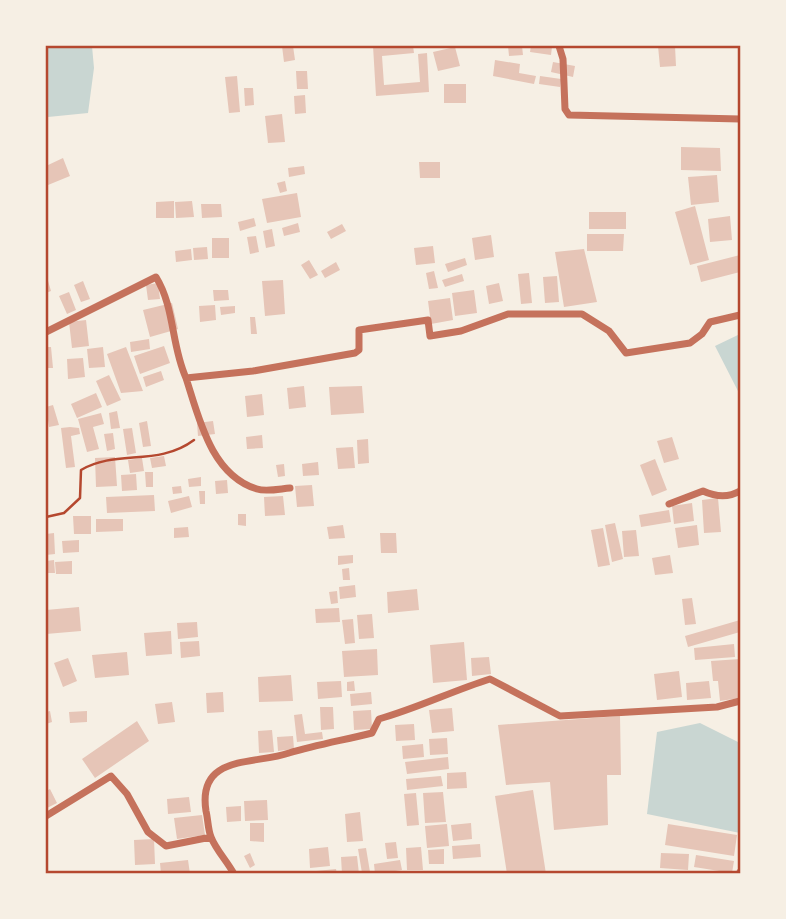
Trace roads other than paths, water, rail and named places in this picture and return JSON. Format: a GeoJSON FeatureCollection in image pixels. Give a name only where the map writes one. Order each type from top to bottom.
{"type":"FeatureCollection","features":[{"type":"Feature","properties":{"kind":"street"},"geometry":{"type":"LineString","coordinates":[[559,46],[563,59],[565,109],[569,116],[740,118]]}},
{"type":"Feature","properties":{"kind":"street"},"geometry":{"type":"LineString","coordinates":[[46,332],[156,277],[166,294],[178,361],[204,431],[220,463],[236,480],[259,490],[290,488]]}},
{"type":"Feature","properties":{"kind":"street"},"geometry":{"type":"LineString","coordinates":[[186,378],[253,371],[355,353],[359,350],[359,330],[428,320],[430,336],[461,331],[508,314],[582,314],[609,331],[626,353],[690,343],[702,334],[710,323],[740,316]]}},
{"type":"Feature","properties":{"kind":"street"},"geometry":{"type":"LineString","coordinates":[[669,504],[703,491],[714,496],[732,495],[740,491]]}},
{"type":"Feature","properties":{"kind":"street"},"geometry":{"type":"LineString","coordinates":[[234,873],[211,837],[204,797],[208,783],[225,766],[288,754],[300,748],[339,744],[372,733],[379,719],[418,708],[444,694],[490,679],[560,716],[717,707],[740,701]]}},
{"type":"Feature","properties":{"kind":"street"},"geometry":{"type":"LineString","coordinates":[[46,816],[111,776],[127,794],[148,832],[166,846],[211,837]]}}]}
